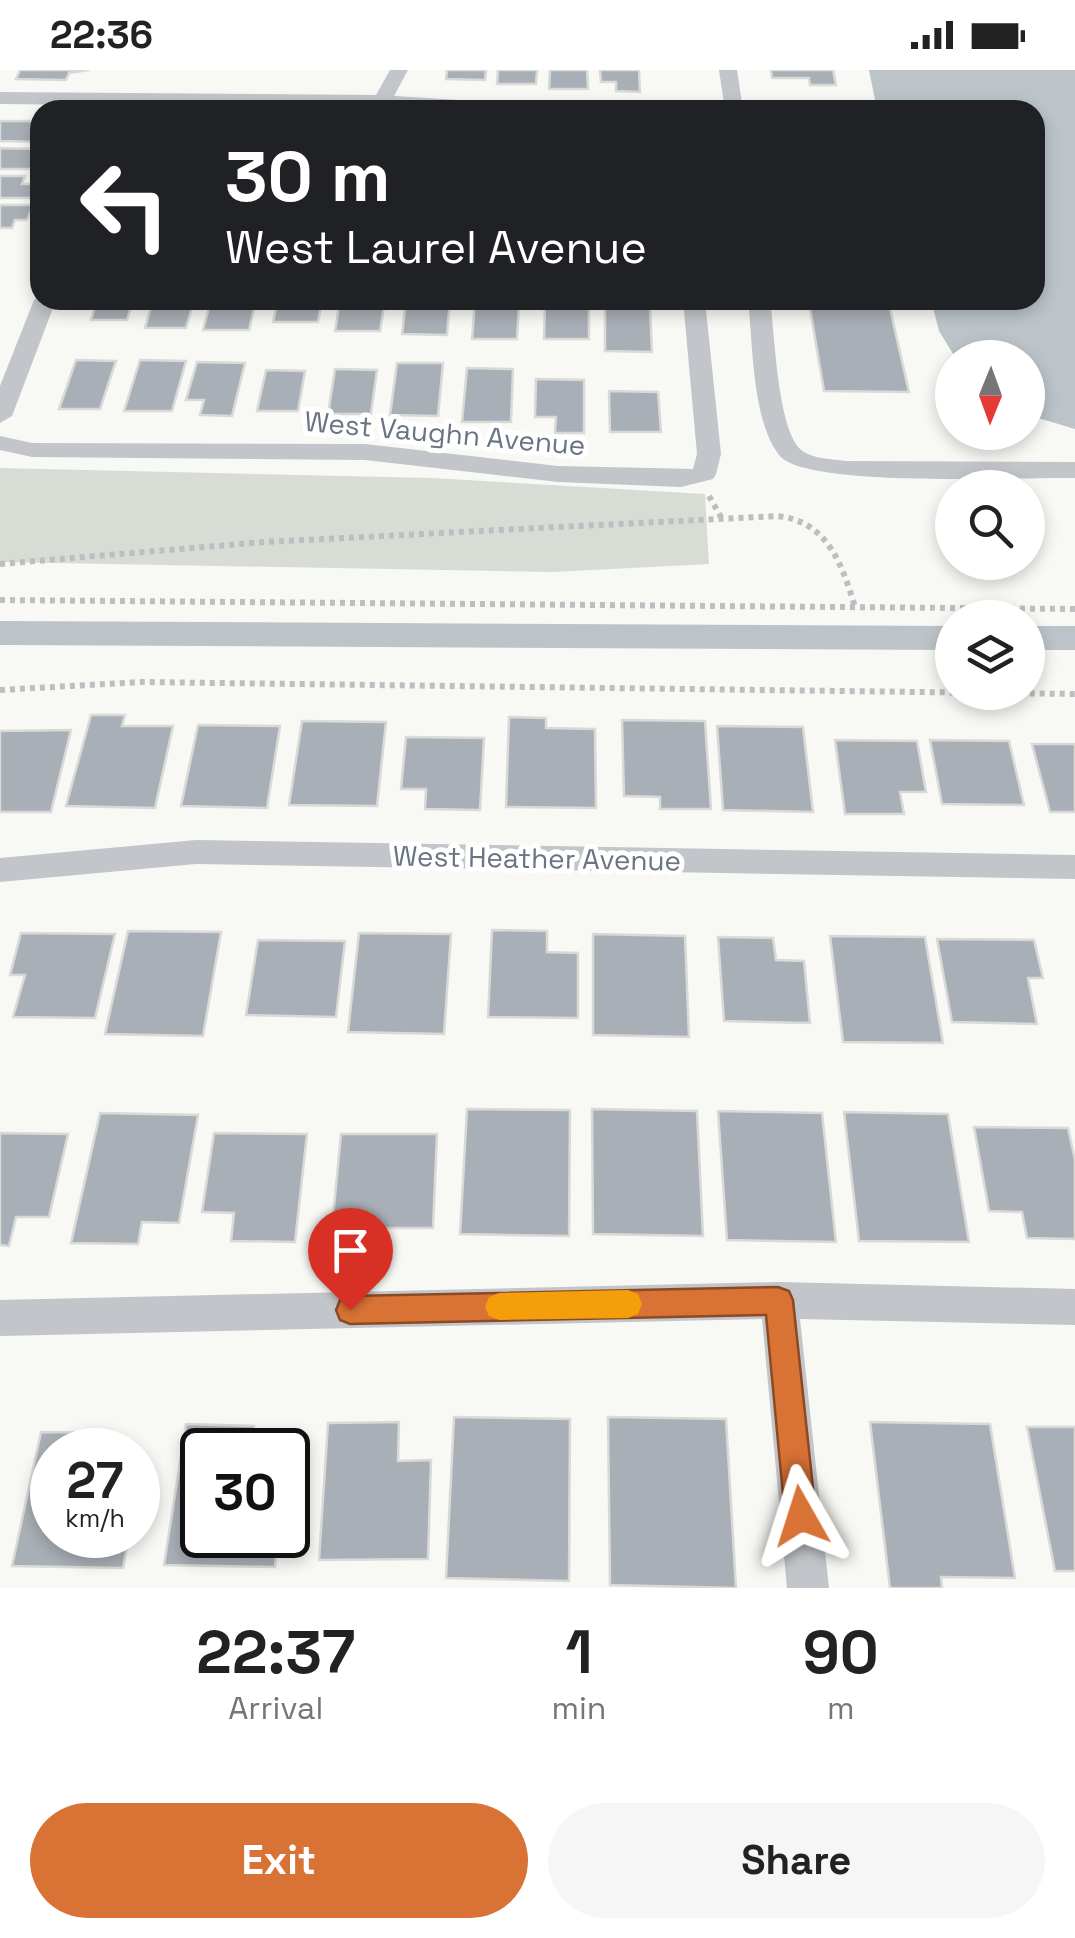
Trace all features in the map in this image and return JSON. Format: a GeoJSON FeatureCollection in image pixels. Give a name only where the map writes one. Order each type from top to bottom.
{"type":"FeatureCollection","features":[{"type":"Feature","properties":{"kind":"street"},"geometry":{"type":"LineString","coordinates":[[383,100],[398,70]]}},
{"type":"Feature","properties":{"kind":"street"},"geometry":{"type":"LineString","coordinates":[[728,70],[732,100]]}},
{"type":"Feature","properties":{"kind":"street"},"geometry":{"type":"LineString","coordinates":[[0,98],[295,100]]}},
{"type":"Feature","properties":{"kind":"street"},"geometry":{"type":"LineString","coordinates":[[0,416],[41,310]]}},
{"type":"Feature","properties":{"kind":"street","name":"West Vaughn Avenue"},"geometry":{"type":"LineString","coordinates":[[0,443],[32,450],[366,452],[558,474],[681,479],[704,474],[709,454],[695,310]]}},
{"type":"Feature","properties":{"kind":"street"},"geometry":{"type":"LineString","coordinates":[[760,310],[776,425],[790,453],[805,462],[846,469],[1075,470]]}},
{"type":"Feature","properties":{"kind":"street","name":"West Heather Avenue"},"geometry":{"type":"LineString","coordinates":[[0,870],[196,852],[1075,867]]}},
{"type":"Feature","properties":{"kind":"street"},"geometry":{"type":"LineString","coordinates":[[778,1300],[808,1588]]}},
{"type":"Feature","properties":{"kind":"street"},"geometry":{"type":"LineString","coordinates":[[0,1318],[778,1300],[1075,1307]]}},
{"type":"Feature","properties":{"kind":"path"},"geometry":{"type":"LineString","coordinates":[[0,564],[264,542],[756,515],[796,519],[824,538],[842,562],[855,608]]}},
{"type":"Feature","properties":{"kind":"path"},"geometry":{"type":"LineString","coordinates":[[0,600],[1075,609]]}},
{"type":"Feature","properties":{"kind":"path"},"geometry":{"type":"LineString","coordinates":[[0,690],[141,682],[1075,694]]}},
{"type":"Feature","properties":{"kind":"shaded area"},"geometry":{"type":"Polygon","coordinates":[[[869,70],[1075,70],[1075,429],[1045,420],[1045,340],[945,340],[934,310],[1045,310],[1045,100],[875,100],[869,70]]]}},
{"type":"Feature","properties":{"kind":"shaded area"},"geometry":{"type":"Polygon","coordinates":[[[0,468],[432,478],[705,494],[709,564],[553,572],[0,562],[0,468]]]}},
{"type":"Feature","properties":{"kind":"building"},"geometry":{"type":"Polygon","coordinates":[[[20,70],[89,70],[69,73],[66,80],[16,79],[20,70]]]}},
{"type":"Feature","properties":{"kind":"building"},"geometry":{"type":"Polygon","coordinates":[[[447,70],[486,70],[485,80],[446,79],[447,70]]]}},
{"type":"Feature","properties":{"kind":"building"},"geometry":{"type":"Polygon","coordinates":[[[498,70],[537,70],[536,84],[497,84],[498,70]]]}},
{"type":"Feature","properties":{"kind":"building"},"geometry":{"type":"Polygon","coordinates":[[[550,70],[587,70],[588,89],[549,89],[550,70]]]}},
{"type":"Feature","properties":{"kind":"building"},"geometry":{"type":"Polygon","coordinates":[[[600,70],[639,70],[640,92],[616,91],[616,82],[601,82],[600,70]]]}},
{"type":"Feature","properties":{"kind":"building"},"geometry":{"type":"Polygon","coordinates":[[[771,70],[833,70],[836,85],[810,85],[809,78],[772,78],[771,70]]]}},
{"type":"Feature","properties":{"kind":"building"},"geometry":{"type":"Polygon","coordinates":[[[0,121],[30,121],[30,142],[0,141],[0,121]]]}},
{"type":"Feature","properties":{"kind":"building"},"geometry":{"type":"Polygon","coordinates":[[[0,148],[30,149],[30,169],[0,169],[0,148]]]}},
{"type":"Feature","properties":{"kind":"building"},"geometry":{"type":"Polygon","coordinates":[[[0,176],[25,176],[22,184],[30,184],[30,198],[0,198],[0,176]]]}},
{"type":"Feature","properties":{"kind":"building"},"geometry":{"type":"Polygon","coordinates":[[[0,205],[30,205],[27,220],[15,220],[12,228],[0,228],[0,205]]]}},
{"type":"Feature","properties":{"kind":"building"},"geometry":{"type":"Polygon","coordinates":[[[94,310],[130,310],[127,320],[91,320],[94,310]]]}},
{"type":"Feature","properties":{"kind":"building"},"geometry":{"type":"Polygon","coordinates":[[[150,310],[191,310],[186,328],[145,328],[150,310]]]}},
{"type":"Feature","properties":{"kind":"building"},"geometry":{"type":"Polygon","coordinates":[[[208,310],[254,310],[249,330],[203,330],[208,310]]]}},
{"type":"Feature","properties":{"kind":"building"},"geometry":{"type":"Polygon","coordinates":[[[276,310],[320,310],[318,322],[273,322],[276,310]]]}},
{"type":"Feature","properties":{"kind":"building"},"geometry":{"type":"Polygon","coordinates":[[[338,310],[383,310],[380,331],[335,331],[338,310]]]}},
{"type":"Feature","properties":{"kind":"building"},"geometry":{"type":"Polygon","coordinates":[[[405,310],[449,310],[447,335],[402,334],[405,310]]]}},
{"type":"Feature","properties":{"kind":"building"},"geometry":{"type":"Polygon","coordinates":[[[474,310],[519,310],[517,339],[472,339],[474,310]]]}},
{"type":"Feature","properties":{"kind":"building"},"geometry":{"type":"Polygon","coordinates":[[[545,310],[589,310],[589,339],[544,339],[545,310]]]}},
{"type":"Feature","properties":{"kind":"building"},"geometry":{"type":"Polygon","coordinates":[[[605,310],[650,310],[652,352],[605,351],[605,310]]]}},
{"type":"Feature","properties":{"kind":"building"},"geometry":{"type":"Polygon","coordinates":[[[810,310],[890,310],[909,392],[824,391],[810,310]]]}},
{"type":"Feature","properties":{"kind":"building"},"geometry":{"type":"Polygon","coordinates":[[[76,360],[116,361],[100,409],[59,409],[76,360]]]}},
{"type":"Feature","properties":{"kind":"building"},"geometry":{"type":"Polygon","coordinates":[[[140,360],[186,361],[172,411],[124,411],[140,360]]]}},
{"type":"Feature","properties":{"kind":"building"},"geometry":{"type":"Polygon","coordinates":[[[197,362],[245,363],[232,416],[200,415],[204,400],[186,400],[197,362]]]}},
{"type":"Feature","properties":{"kind":"building"},"geometry":{"type":"Polygon","coordinates":[[[397,363],[443,363],[438,416],[390,415],[397,363]]]}},
{"type":"Feature","properties":{"kind":"building"},"geometry":{"type":"Polygon","coordinates":[[[467,368],[513,369],[511,422],[462,422],[467,368]]]}},
{"type":"Feature","properties":{"kind":"building"},"geometry":{"type":"Polygon","coordinates":[[[335,369],[377,370],[371,414],[328,414],[335,369]]]}},
{"type":"Feature","properties":{"kind":"building"},"geometry":{"type":"Polygon","coordinates":[[[266,370],[305,371],[298,411],[257,411],[266,370]]]}},
{"type":"Feature","properties":{"kind":"building"},"geometry":{"type":"Polygon","coordinates":[[[536,379],[584,380],[584,433],[555,433],[556,417],[535,417],[536,379]]]}},
{"type":"Feature","properties":{"kind":"building"},"geometry":{"type":"Polygon","coordinates":[[[609,391],[658,392],[661,432],[610,432],[609,391]]]}},
{"type":"Feature","properties":{"kind":"building"},"geometry":{"type":"Polygon","coordinates":[[[91,715],[125,715],[122,726],[173,726],[155,808],[66,806],[91,715]]]}},
{"type":"Feature","properties":{"kind":"building"},"geometry":{"type":"Polygon","coordinates":[[[509,717],[546,718],[546,728],[595,729],[596,808],[506,807],[509,717]]]}},
{"type":"Feature","properties":{"kind":"building"},"geometry":{"type":"Polygon","coordinates":[[[622,720],[705,721],[711,809],[660,809],[660,797],[624,796],[622,720]]]}},
{"type":"Feature","properties":{"kind":"building"},"geometry":{"type":"Polygon","coordinates":[[[302,721],[386,722],[377,806],[289,805],[302,721]]]}},
{"type":"Feature","properties":{"kind":"building"},"geometry":{"type":"Polygon","coordinates":[[[198,725],[280,726],[267,808],[181,806],[198,725]]]}},
{"type":"Feature","properties":{"kind":"building"},"geometry":{"type":"Polygon","coordinates":[[[717,726],[803,727],[813,812],[723,810],[717,726]]]}},
{"type":"Feature","properties":{"kind":"building"},"geometry":{"type":"Polygon","coordinates":[[[71,730],[51,812],[0,812],[0,731],[71,730]]]}},
{"type":"Feature","properties":{"kind":"building"},"geometry":{"type":"Polygon","coordinates":[[[406,737],[484,738],[480,810],[425,809],[426,789],[401,789],[406,737]]]}},
{"type":"Feature","properties":{"kind":"building"},"geometry":{"type":"Polygon","coordinates":[[[835,740],[917,741],[926,792],[900,792],[904,814],[845,814],[835,740]]]}},
{"type":"Feature","properties":{"kind":"building"},"geometry":{"type":"Polygon","coordinates":[[[930,740],[1009,741],[1024,805],[942,804],[930,740]]]}},
{"type":"Feature","properties":{"kind":"building"},"geometry":{"type":"Polygon","coordinates":[[[1032,744],[1075,744],[1075,812],[1050,812],[1032,744]]]}},
{"type":"Feature","properties":{"kind":"building"},"geometry":{"type":"Polygon","coordinates":[[[492,930],[547,931],[547,952],[578,953],[578,1018],[488,1017],[492,930]]]}},
{"type":"Feature","properties":{"kind":"building"},"geometry":{"type":"Polygon","coordinates":[[[128,931],[221,932],[203,1036],[105,1034],[128,931]]]}},
{"type":"Feature","properties":{"kind":"building"},"geometry":{"type":"Polygon","coordinates":[[[21,933],[115,934],[95,1018],[13,1017],[25,975],[10,975],[21,933]]]}},
{"type":"Feature","properties":{"kind":"building"},"geometry":{"type":"Polygon","coordinates":[[[359,933],[451,934],[444,1034],[348,1032],[359,933]]]}},
{"type":"Feature","properties":{"kind":"building"},"geometry":{"type":"Polygon","coordinates":[[[593,934],[685,936],[689,1037],[593,1035],[593,934]]]}},
{"type":"Feature","properties":{"kind":"building"},"geometry":{"type":"Polygon","coordinates":[[[830,936],[925,937],[943,1043],[843,1042],[830,936]]]}},
{"type":"Feature","properties":{"kind":"building"},"geometry":{"type":"Polygon","coordinates":[[[718,937],[773,938],[776,960],[804,961],[810,1023],[724,1021],[718,937]]]}},
{"type":"Feature","properties":{"kind":"building"},"geometry":{"type":"Polygon","coordinates":[[[937,939],[1034,940],[1043,978],[1028,978],[1037,1024],[952,1022],[937,939]]]}},
{"type":"Feature","properties":{"kind":"building"},"geometry":{"type":"Polygon","coordinates":[[[258,940],[345,941],[336,1017],[246,1015],[258,940]]]}},
{"type":"Feature","properties":{"kind":"building"},"geometry":{"type":"Polygon","coordinates":[[[467,1109],[570,1110],[569,1236],[460,1234],[467,1109]]]}},
{"type":"Feature","properties":{"kind":"building"},"geometry":{"type":"Polygon","coordinates":[[[592,1109],[697,1111],[703,1236],[593,1234],[592,1109]]]}},
{"type":"Feature","properties":{"kind":"building"},"geometry":{"type":"Polygon","coordinates":[[[718,1111],[822,1113],[836,1242],[727,1240],[718,1111]]]}},
{"type":"Feature","properties":{"kind":"building"},"geometry":{"type":"Polygon","coordinates":[[[844,1112],[948,1114],[969,1242],[859,1241],[844,1112]]]}},
{"type":"Feature","properties":{"kind":"building"},"geometry":{"type":"Polygon","coordinates":[[[100,1113],[198,1115],[179,1223],[142,1222],[138,1244],[71,1243],[100,1113]]]}},
{"type":"Feature","properties":{"kind":"building"},"geometry":{"type":"Polygon","coordinates":[[[974,1127],[1068,1128],[1075,1160],[1075,1239],[1027,1238],[1022,1212],[989,1211],[974,1127]]]}},
{"type":"Feature","properties":{"kind":"building"},"geometry":{"type":"Polygon","coordinates":[[[0,1133],[68,1134],[49,1217],[16,1217],[9,1246],[0,1245],[0,1133]]]}},
{"type":"Feature","properties":{"kind":"building"},"geometry":{"type":"Polygon","coordinates":[[[214,1133],[307,1134],[295,1242],[231,1241],[234,1213],[202,1212],[214,1133]]]}},
{"type":"Feature","properties":{"kind":"building"},"geometry":{"type":"Polygon","coordinates":[[[341,1134],[437,1134],[433,1228],[332,1228],[341,1134]]]}},
{"type":"Feature","properties":{"kind":"building"},"geometry":{"type":"Polygon","coordinates":[[[454,1417],[570,1419],[569,1581],[446,1578],[454,1417]]]}},
{"type":"Feature","properties":{"kind":"building"},"geometry":{"type":"Polygon","coordinates":[[[608,1417],[726,1419],[736,1588],[610,1585],[608,1417]]]}},
{"type":"Feature","properties":{"kind":"building"},"geometry":{"type":"Polygon","coordinates":[[[399,1422],[398,1461],[431,1460],[428,1559],[319,1560],[328,1423],[399,1422]]]}},
{"type":"Feature","properties":{"kind":"building"},"geometry":{"type":"Polygon","coordinates":[[[870,1422],[990,1424],[1015,1578],[941,1577],[942,1588],[890,1588],[870,1422]]]}},
{"type":"Feature","properties":{"kind":"building"},"geometry":{"type":"Polygon","coordinates":[[[186,1424],[254,1426],[254,1428],[185,1428],[186,1424]]]}},
{"type":"Feature","properties":{"kind":"building"},"geometry":{"type":"Polygon","coordinates":[[[1027,1427],[1075,1427],[1075,1571],[1055,1571],[1027,1427]]]}},
{"type":"Feature","properties":{"kind":"building"},"geometry":{"type":"Polygon","coordinates":[[[180,1462],[180,1558],[276,1558],[275,1567],[164,1565],[180,1462]]]}},
{"type":"Feature","properties":{"kind":"building"},"geometry":{"type":"Polygon","coordinates":[[[30,1483],[30,1558],[125,1558],[123,1568],[12,1566],[30,1483]]]}},
{"type":"Feature","properties":{"kind":"waterway"},"geometry":{"type":"LineString","coordinates":[[0,633],[935,638]]}},
{"type":"Feature","properties":{"kind":"waterway"},"geometry":{"type":"LineString","coordinates":[[1045,638],[1075,638]]}},
{"type":"Feature","properties":{"kind":"slow traffic"},"geometry":{"type":"LineString","coordinates":[[499,1307],[628,1304]]}},
{"type":"Feature","properties":{"kind":"route"},"geometry":{"type":"LineString","coordinates":[[350,1310],[778,1300],[801,1516]]}}]}
